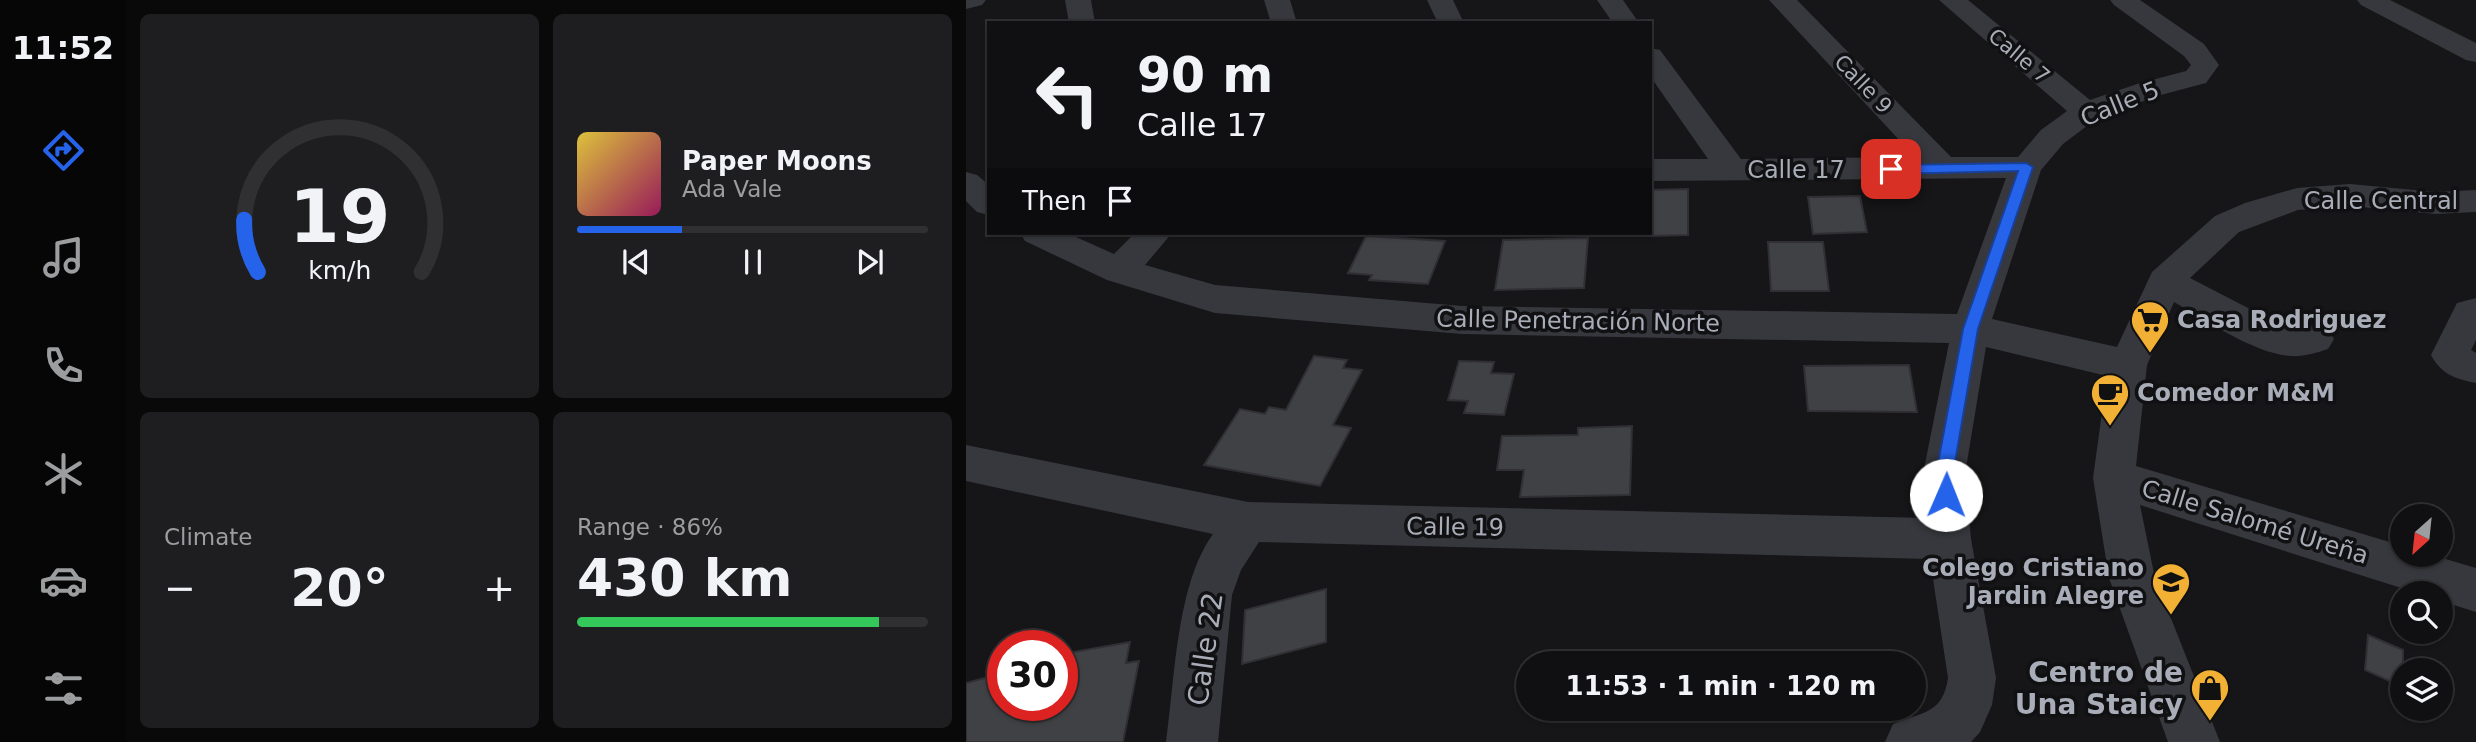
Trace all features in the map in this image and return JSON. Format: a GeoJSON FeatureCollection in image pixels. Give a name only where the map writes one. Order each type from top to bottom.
{"type":"FeatureCollection","features":[{"type":"Feature","properties":{"kind":"street"},"geometry":{"type":"LineString","coordinates":[[966,1],[973,0]]}},
{"type":"Feature","properties":{"kind":"street"},"geometry":{"type":"LineString","coordinates":[[1078,0],[1082,21]]}},
{"type":"Feature","properties":{"kind":"street"},"geometry":{"type":"LineString","coordinates":[[1277,0],[1283,21]]}},
{"type":"Feature","properties":{"kind":"street"},"geometry":{"type":"LineString","coordinates":[[1440,0],[1450,21]]}},
{"type":"Feature","properties":{"kind":"street"},"geometry":{"type":"LineString","coordinates":[[1609,0],[1625,21]]}},
{"type":"Feature","properties":{"kind":"street","name":"Calle 9"},"geometry":{"type":"LineString","coordinates":[[1782,0],[1944,169]]}},
{"type":"Feature","properties":{"kind":"street","name":"Calle 7"},"geometry":{"type":"LineString","coordinates":[[1952,0],[2085,113]]}},
{"type":"Feature","properties":{"kind":"street","name":"Calle 5"},"geometry":{"type":"LineString","coordinates":[[1911,742],[1953,727],[1971,701],[1972,678],[1950,539],[1944,474],[1970,329],[2026,167],[2052,137],[2085,113],[2147,90],[2196,77],[2205,65],[2194,50],[2123,0]]}},
{"type":"Feature","properties":{"kind":"street"},"geometry":{"type":"LineString","coordinates":[[2370,0],[2476,54]]}},
{"type":"Feature","properties":{"kind":"street"},"geometry":{"type":"LineString","coordinates":[[1652,59],[1733,170]]}},
{"type":"Feature","properties":{"kind":"street","name":"Calle 17"},"geometry":{"type":"LineString","coordinates":[[1652,170],[2026,167]]}},
{"type":"Feature","properties":{"kind":"street"},"geometry":{"type":"LineString","coordinates":[[966,183],[987,202]]}},
{"type":"Feature","properties":{"kind":"street","name":"Calle Central"},"geometry":{"type":"LineString","coordinates":[[2194,742],[2132,578],[2114,478],[2128,365],[2165,281],[2227,224],[2257,211],[2297,199],[2350,195],[2436,202],[2476,201]]}},
{"type":"Feature","properties":{"kind":"street","name":"Calle Penetración Norte"},"geometry":{"type":"LineString","coordinates":[[1041,235],[1119,271],[1215,299],[1462,320],[1970,329],[2128,365]]}},
{"type":"Feature","properties":{"kind":"street"},"geometry":{"type":"LineString","coordinates":[[1119,271],[1153,235]]}},
{"type":"Feature","properties":{"kind":"street"},"geometry":{"type":"LineString","coordinates":[[2165,281],[2263,333],[2288,341],[2315,340]]}},
{"type":"Feature","properties":{"kind":"street"},"geometry":{"type":"LineString","coordinates":[[2476,312],[2470,313],[2450,355],[2462,365],[2476,368]]}},
{"type":"Feature","properties":{"kind":"street","name":"Calle 19"},"geometry":{"type":"LineString","coordinates":[[966,463],[1064,487],[1152,501],[1248,522],[1950,539]]}},
{"type":"Feature","properties":{"kind":"street","name":"Calle Salomé Ureña"},"geometry":{"type":"LineString","coordinates":[[2114,478],[2476,590]]}},
{"type":"Feature","properties":{"kind":"street","name":"Calle 22"},"geometry":{"type":"LineString","coordinates":[[1192,742],[1209,595],[1222,559],[1248,522]]}},
{"type":"Feature","properties":{"kind":"building"},"geometry":{"type":"Polygon","coordinates":[[[1688,189],[1688,235],[1650,236],[1652,190],[1688,189]]]}},
{"type":"Feature","properties":{"kind":"building"},"geometry":{"type":"Polygon","coordinates":[[[1860,196],[1867,232],[1813,234],[1808,197],[1860,196]]]}},
{"type":"Feature","properties":{"kind":"building"},"geometry":{"type":"Polygon","coordinates":[[[1366,236],[1445,241],[1428,284],[1369,280],[1372,275],[1348,273],[1366,236]]]}},
{"type":"Feature","properties":{"kind":"building"},"geometry":{"type":"Polygon","coordinates":[[[1588,238],[1584,288],[1495,290],[1503,240],[1588,238]]]}},
{"type":"Feature","properties":{"kind":"building"},"geometry":{"type":"Polygon","coordinates":[[[1768,242],[1823,242],[1829,291],[1771,291],[1768,242]]]}},
{"type":"Feature","properties":{"kind":"building"},"geometry":{"type":"Polygon","coordinates":[[[1314,356],[1347,360],[1343,368],[1362,370],[1333,425],[1351,428],[1320,486],[1204,465],[1240,409],[1265,414],[1269,407],[1286,410],[1314,356]]]}},
{"type":"Feature","properties":{"kind":"building"},"geometry":{"type":"Polygon","coordinates":[[[1459,361],[1494,362],[1491,373],[1514,374],[1504,415],[1464,413],[1468,401],[1448,400],[1459,361]]]}},
{"type":"Feature","properties":{"kind":"building"},"geometry":{"type":"Polygon","coordinates":[[[1909,365],[1917,412],[1808,411],[1804,366],[1909,365]]]}},
{"type":"Feature","properties":{"kind":"building"},"geometry":{"type":"Polygon","coordinates":[[[1632,426],[1630,495],[1520,497],[1524,470],[1497,470],[1502,436],[1578,435],[1578,428],[1632,426]]]}},
{"type":"Feature","properties":{"kind":"building"},"geometry":{"type":"Polygon","coordinates":[[[1326,589],[1326,642],[1242,664],[1245,610],[1326,589]]]}},
{"type":"Feature","properties":{"kind":"building"},"geometry":{"type":"Polygon","coordinates":[[[2368,635],[2403,650],[2403,658],[2390,658],[2390,681],[2365,670],[2368,635]]]}},
{"type":"Feature","properties":{"kind":"building"},"geometry":{"type":"Polygon","coordinates":[[[1130,642],[1126,663],[1139,661],[1123,742],[966,742],[966,683],[987,677],[987,721],[1078,721],[1078,651],[1130,642]]]}},
{"type":"Feature","properties":{"kind":"place","name":"Casa Rodriguez"},"geometry":{"type":"Point","coordinates":[2150,354]}},
{"type":"Feature","properties":{"kind":"place","name":"Comedor M&M"},"geometry":{"type":"Point","coordinates":[2110,427]}},
{"type":"Feature","properties":{"kind":"place","name":"Colego Cristiano Jardin Alegre"},"geometry":{"type":"Point","coordinates":[2171,616]}},
{"type":"Feature","properties":{"kind":"place","name":"Centro de Una Staicy"},"geometry":{"type":"Point","coordinates":[2210,722]}},
{"type":"Feature","properties":{"kind":"route"},"geometry":{"type":"LineString","coordinates":[[1891,169],[2026,167],[1970,329],[1944,474],[1946,495]]}}]}
